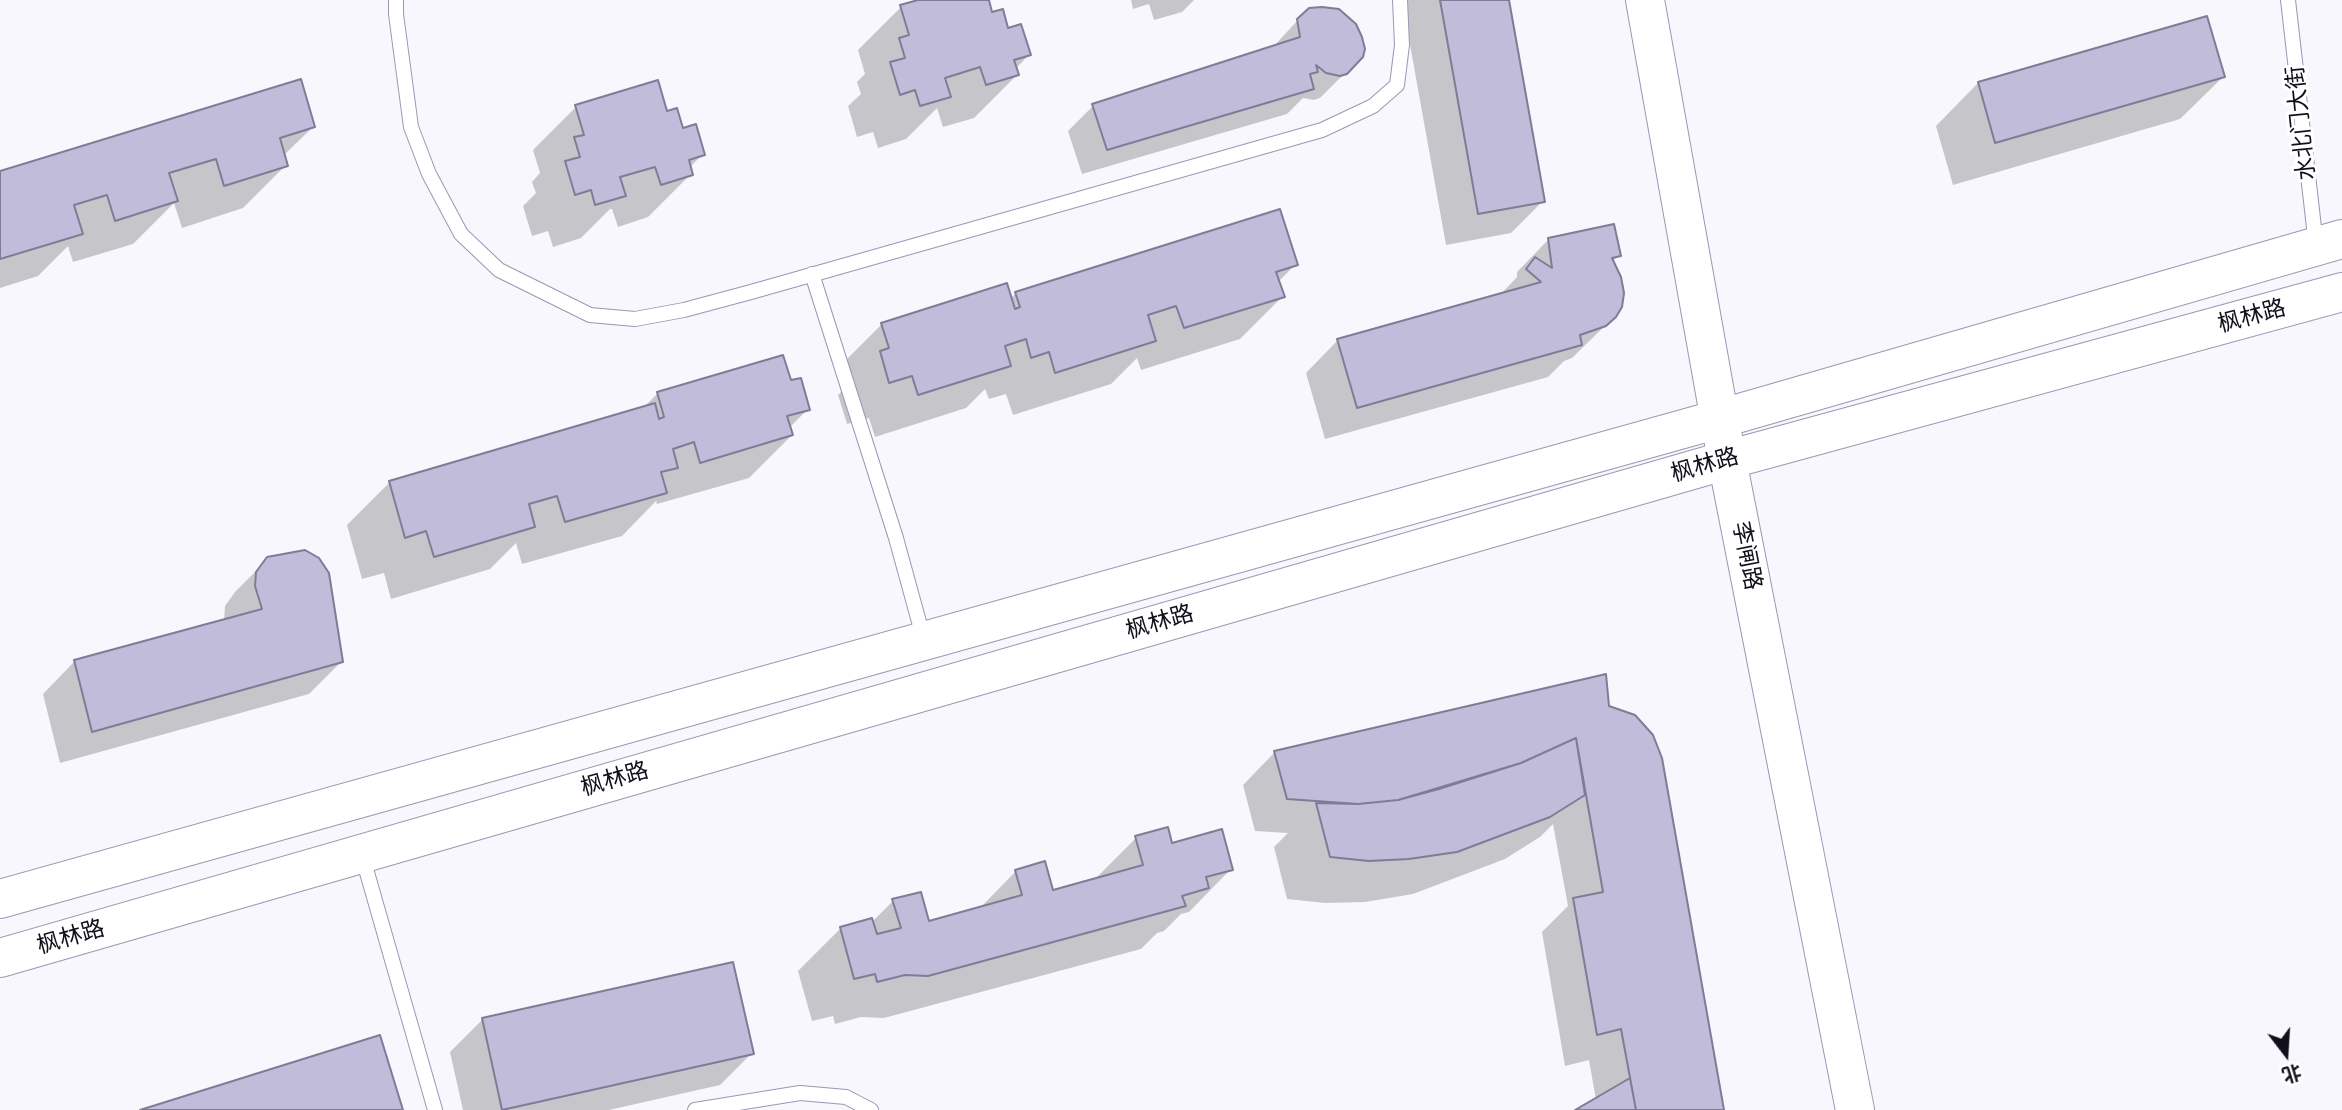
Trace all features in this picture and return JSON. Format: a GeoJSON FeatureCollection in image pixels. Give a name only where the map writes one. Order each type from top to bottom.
{"type":"FeatureCollection","features":[{"type":"Feature","properties":{"kind":"main road","name":"李闸路"},"geometry":{"type":"LineString","coordinates":[[1645,0],[1719,419],[1854,1110]]}},
{"type":"Feature","properties":{"kind":"main road","name":"枫林路"},"geometry":{"type":"LineString","coordinates":[[0,899],[1719,419],[2329,242]]}},
{"type":"Feature","properties":{"kind":"main road","name":"枫林路"},"geometry":{"type":"LineString","coordinates":[[0,958],[1727,460],[2332,295]]}},
{"type":"Feature","properties":{"kind":"lane"},"geometry":{"type":"LineString","coordinates":[[396,0],[411,127],[429,174],[461,234],[499,270],[590,315],[635,319],[684,310],[1322,130],[1373,106],[1397,85],[1402,45],[1400,0]]}},
{"type":"Feature","properties":{"kind":"lane","name":"水北门大街"},"geometry":{"type":"LineString","coordinates":[[2288,0],[2329,242]]}},
{"type":"Feature","properties":{"kind":"lane"},"geometry":{"type":"LineString","coordinates":[[812,274],[896,538],[925,641]]}},
{"type":"Feature","properties":{"kind":"lane"},"geometry":{"type":"LineString","coordinates":[[361,854],[435,1110]]}},
{"type":"Feature","properties":{"kind":"lane"},"geometry":{"type":"LineString","coordinates":[[695,1110],[800,1093],[846,1097],[871,1110]]}},
{"type":"Feature","properties":{"kind":"building"},"geometry":{"type":"Polygon","coordinates":[[[918,0],[989,0],[992,12],[1003,9],[1008,28],[1021,24],[1031,55],[1014,60],[1019,75],[986,85],[980,67],[945,78],[951,97],[920,106],[915,90],[900,95],[890,62],[905,58],[899,38],[909,35],[900,5],[918,0]]]}},
{"type":"Feature","properties":{"kind":"building"},"geometry":{"type":"Polygon","coordinates":[[[1440,0],[1509,0],[1545,202],[1478,214],[1440,0]]]}},
{"type":"Feature","properties":{"kind":"building"},"geometry":{"type":"Polygon","coordinates":[[[1309,8],[1339,9],[1356,24],[1362,37],[1365,49],[1363,57],[1347,74],[1340,76],[1326,73],[1316,65],[1318,72],[1310,74],[1314,89],[1107,150],[1092,104],[1300,37],[1297,19],[1309,8]]]}},
{"type":"Feature","properties":{"kind":"building"},"geometry":{"type":"Polygon","coordinates":[[[2207,16],[2225,77],[1995,143],[1978,82],[2207,16]]]}},
{"type":"Feature","properties":{"kind":"building"},"geometry":{"type":"Polygon","coordinates":[[[301,79],[315,127],[280,138],[288,166],[224,186],[216,159],[169,173],[178,201],[115,221],[107,195],[74,205],[83,234],[0,259],[0,171],[301,79]]]}},
{"type":"Feature","properties":{"kind":"building"},"geometry":{"type":"Polygon","coordinates":[[[658,80],[667,111],[677,108],[683,128],[696,124],[705,155],[689,160],[693,175],[661,185],[655,167],[620,177],[626,196],[595,205],[591,190],[575,195],[565,161],[580,157],[574,137],[584,135],[575,105],[658,80]]]}},
{"type":"Feature","properties":{"kind":"building"},"geometry":{"type":"Polygon","coordinates":[[[1280,209],[1298,265],[1276,272],[1285,297],[1184,328],[1176,306],[1148,315],[1156,341],[1055,373],[1049,352],[1031,358],[1026,339],[1005,346],[1011,366],[918,395],[912,376],[889,383],[880,351],[889,348],[881,323],[1007,283],[1015,309],[1020,307],[1015,292],[1280,209]]]}},
{"type":"Feature","properties":{"kind":"building"},"geometry":{"type":"Polygon","coordinates":[[[1614,224],[1621,256],[1612,258],[1621,277],[1624,293],[1622,307],[1606,326],[1580,335],[1582,345],[1357,408],[1337,339],[1541,282],[1526,269],[1535,257],[1552,268],[1548,238],[1614,224]]]}},
{"type":"Feature","properties":{"kind":"building"},"geometry":{"type":"Polygon","coordinates":[[[783,355],[791,380],[801,378],[810,410],[787,416],[793,435],[700,463],[694,442],[673,449],[678,468],[661,472],[667,493],[565,522],[557,496],[529,504],[535,527],[434,557],[426,531],[405,538],[389,481],[655,403],[659,419],[664,417],[657,392],[783,355]]]}},
{"type":"Feature","properties":{"kind":"building"},"geometry":{"type":"Polygon","coordinates":[[[305,550],[319,558],[329,573],[343,662],[92,732],[74,660],[262,609],[255,586],[256,572],[267,557],[305,550]]]}},
{"type":"Feature","properties":{"kind":"building"},"geometry":{"type":"Polygon","coordinates":[[[1606,674],[1609,706],[1635,715],[1653,735],[1662,758],[1724,1110],[1636,1110],[1621,1029],[1597,1035],[1573,898],[1603,892],[1576,738],[1521,763],[1439,789],[1398,800],[1358,804],[1287,799],[1274,751],[1606,674]]]}},
{"type":"Feature","properties":{"kind":"building"},"geometry":{"type":"Polygon","coordinates":[[[1576,738],[1585,795],[1550,817],[1457,852],[1369,861],[1330,857],[1316,803],[1358,804],[1398,800],[1521,763],[1576,738]]]}},
{"type":"Feature","properties":{"kind":"building"},"geometry":{"type":"Polygon","coordinates":[[[1168,827],[1172,843],[1222,829],[1233,870],[1206,877],[1209,888],[1182,896],[1186,906],[928,976],[905,975],[877,982],[875,974],[854,979],[840,927],[872,918],[877,934],[901,928],[892,899],[921,892],[929,921],[1022,895],[1015,870],[1045,861],[1053,890],[1143,865],[1135,836],[1168,827]]]}},
{"type":"Feature","properties":{"kind":"building"},"geometry":{"type":"Polygon","coordinates":[[[733,962],[754,1054],[502,1110],[482,1018],[733,962]]]}},
{"type":"Feature","properties":{"kind":"building"},"geometry":{"type":"Polygon","coordinates":[[[380,1035],[403,1110],[140,1110],[380,1035]]]}},
{"type":"Feature","properties":{"kind":"building"},"geometry":{"type":"Polygon","coordinates":[[[1630,1078],[1636,1110],[1575,1110],[1630,1078]]]}}]}
